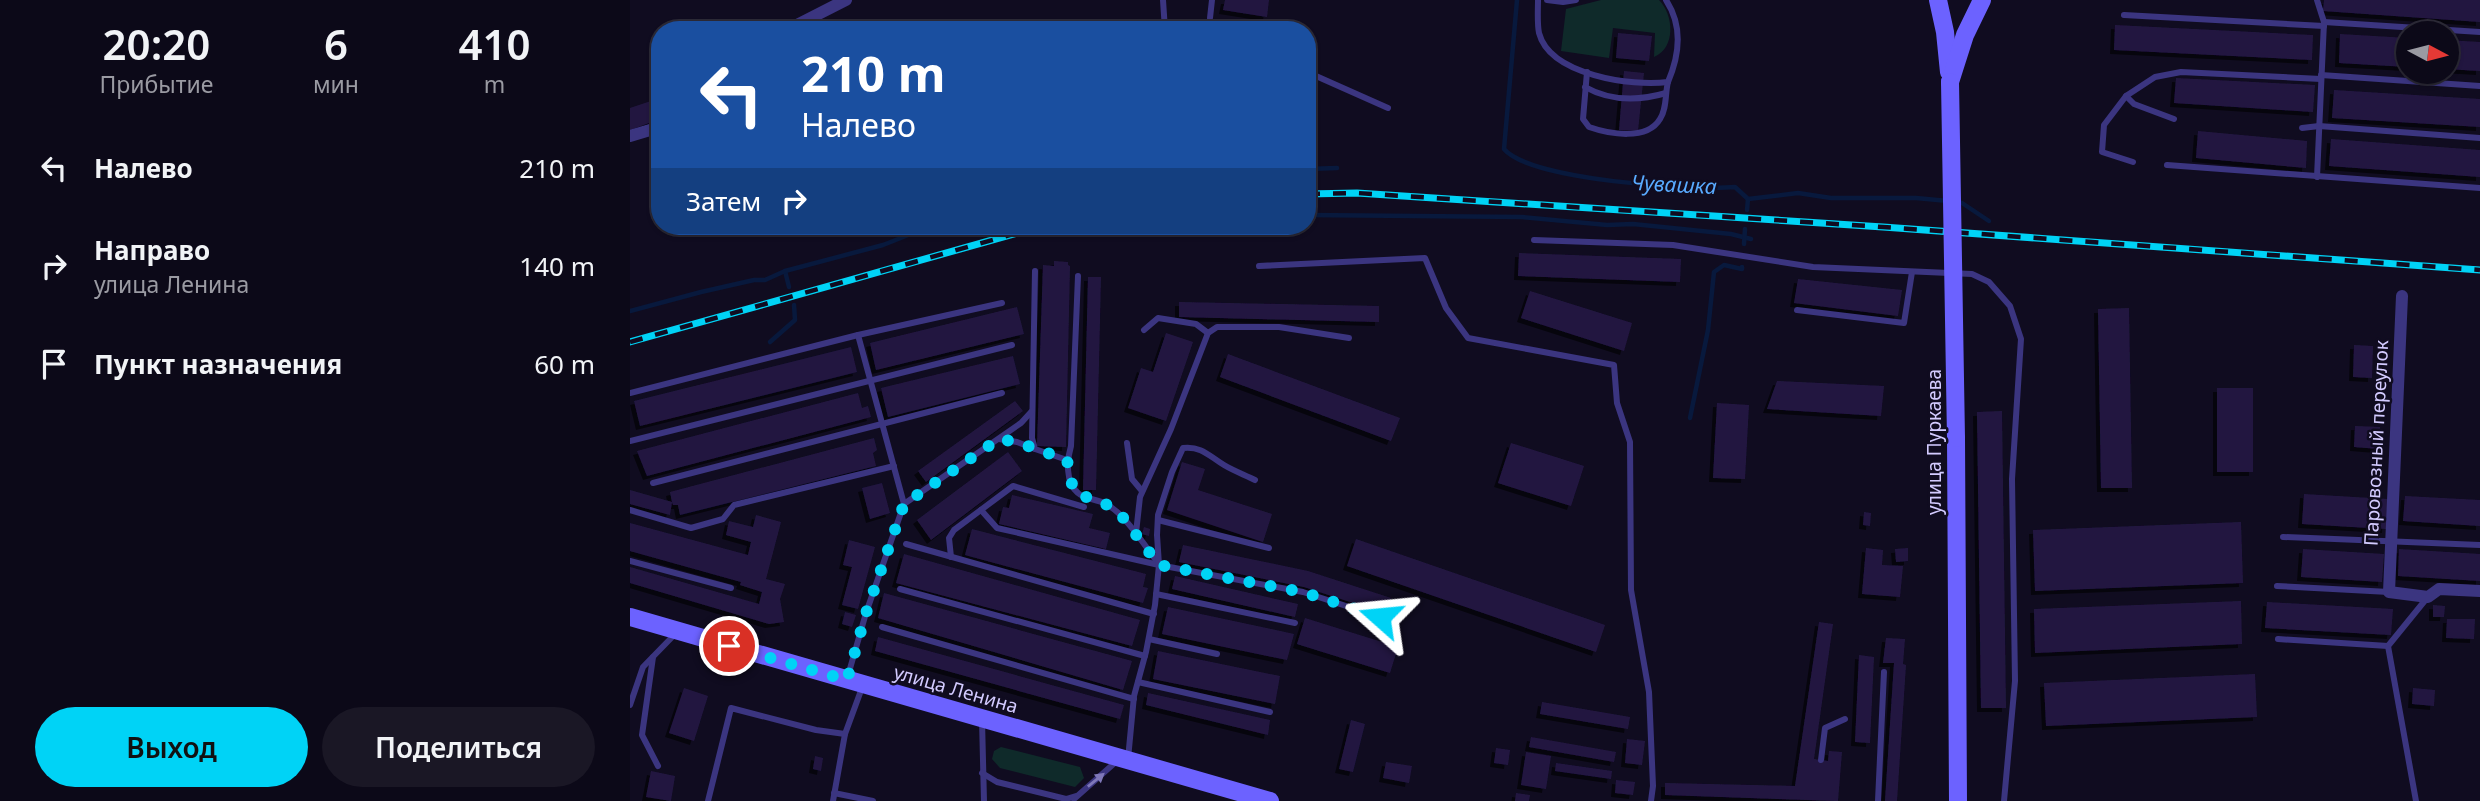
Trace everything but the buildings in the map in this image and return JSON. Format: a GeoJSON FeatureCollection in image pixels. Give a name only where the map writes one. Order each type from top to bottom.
{"type":"FeatureCollection","features":[{"type":"Feature","properties":{"kind":"main road"},"geometry":{"type":"LineString","coordinates":[[1938,0],[1945,32],[1950,82]]}},
{"type":"Feature","properties":{"kind":"main road"},"geometry":{"type":"LineString","coordinates":[[1950,82],[1965,35],[1982,0]]}},
{"type":"Feature","properties":{"kind":"main road","name":"улица Пуркаева"},"geometry":{"type":"LineString","coordinates":[[1950,82],[1958,801]]}},
{"type":"Feature","properties":{"kind":"main road","name":"улица Ленина"},"geometry":{"type":"LineString","coordinates":[[630,617],[1270,801]]}},
{"type":"Feature","properties":{"kind":"street"},"geometry":{"type":"LineString","coordinates":[[805,21],[846,0]]}},
{"type":"Feature","properties":{"kind":"street"},"geometry":{"type":"LineString","coordinates":[[630,136],[651,130]]}},
{"type":"Feature","properties":{"kind":"street","name":"Паровозный переулок"},"geometry":{"type":"LineString","coordinates":[[2389,592],[2402,296]]}},
{"type":"Feature","properties":{"kind":"street"},"geometry":{"type":"LineString","coordinates":[[2389,592],[2428,597],[2439,589],[2480,591]]}},
{"type":"Feature","properties":{"kind":"lane"},"geometry":{"type":"LineString","coordinates":[[1163,0],[1164,21]]}},
{"type":"Feature","properties":{"kind":"lane"},"geometry":{"type":"LineString","coordinates":[[1210,18],[1213,0]]}},
{"type":"Feature","properties":{"kind":"lane"},"geometry":{"type":"LineString","coordinates":[[1538,0],[1539,33],[1558,61],[1587,72],[1651,84],[1668,82]]}},
{"type":"Feature","properties":{"kind":"lane"},"geometry":{"type":"LineString","coordinates":[[1547,0],[1576,0]]}},
{"type":"Feature","properties":{"kind":"lane"},"geometry":{"type":"LineString","coordinates":[[1587,72],[1583,119],[1589,127],[1642,134],[1653,128],[1661,119],[1676,57],[1678,26],[1666,0]]}},
{"type":"Feature","properties":{"kind":"lane"},"geometry":{"type":"LineString","coordinates":[[2317,177],[2324,24],[2318,0]]}},
{"type":"Feature","properties":{"kind":"lane"},"geometry":{"type":"LineString","coordinates":[[2124,15],[2480,32]]}},
{"type":"Feature","properties":{"kind":"lane"},"geometry":{"type":"LineString","coordinates":[[2133,162],[2102,152],[2104,125],[2126,96],[2155,77],[2182,72],[2480,86]]}},
{"type":"Feature","properties":{"kind":"lane"},"geometry":{"type":"LineString","coordinates":[[1316,76],[1388,108]]}},
{"type":"Feature","properties":{"kind":"lane"},"geometry":{"type":"LineString","coordinates":[[1585,87],[1599,95],[1644,100],[1666,93]]}},
{"type":"Feature","properties":{"kind":"lane"},"geometry":{"type":"LineString","coordinates":[[2126,96],[2134,104],[2174,118]]}},
{"type":"Feature","properties":{"kind":"lane"},"geometry":{"type":"LineString","coordinates":[[2302,128],[2319,126],[2480,138]]}},
{"type":"Feature","properties":{"kind":"lane"},"geometry":{"type":"LineString","coordinates":[[2167,165],[2480,188]]}},
{"type":"Feature","properties":{"kind":"lane"},"geometry":{"type":"LineString","coordinates":[[1534,240],[1673,245],[1813,267],[1972,274],[1989,282],[2010,306],[2021,339],[2012,479],[2015,681],[2004,801]]}},
{"type":"Feature","properties":{"kind":"lane"},"geometry":{"type":"LineString","coordinates":[[1259,266],[1425,258],[1446,308],[1468,338],[1614,365],[1618,403],[1630,442],[1631,590],[1649,692],[1653,786],[1651,801]]}},
{"type":"Feature","properties":{"kind":"lane"},"geometry":{"type":"LineString","coordinates":[[1035,271],[1032,410],[1032,438],[1035,449]]}},
{"type":"Feature","properties":{"kind":"lane"},"geometry":{"type":"LineString","coordinates":[[1899,330],[1904,323],[1912,272]]}},
{"type":"Feature","properties":{"kind":"lane"},"geometry":{"type":"LineString","coordinates":[[1078,276],[1071,446],[1067,460],[1073,489],[1079,495],[1103,502],[1121,515],[1159,565]]}},
{"type":"Feature","properties":{"kind":"lane"},"geometry":{"type":"LineString","coordinates":[[630,393],[858,335],[1002,303]]}},
{"type":"Feature","properties":{"kind":"lane"},"geometry":{"type":"LineString","coordinates":[[1797,310],[1904,323]]}},
{"type":"Feature","properties":{"kind":"lane"},"geometry":{"type":"LineString","coordinates":[[1144,330],[1158,318],[1196,324],[1209,333]]}},
{"type":"Feature","properties":{"kind":"lane"},"geometry":{"type":"LineString","coordinates":[[1136,533],[1136,513],[1142,491],[1173,424],[1209,333],[1217,327],[1279,327],[1349,338]]}},
{"type":"Feature","properties":{"kind":"lane"},"geometry":{"type":"LineString","coordinates":[[858,335],[904,504],[866,613],[834,797],[873,801]]}},
{"type":"Feature","properties":{"kind":"lane"},"geometry":{"type":"LineString","coordinates":[[630,441],[1012,345]]}},
{"type":"Feature","properties":{"kind":"lane"},"geometry":{"type":"LineString","coordinates":[[653,484],[1002,393]]}},
{"type":"Feature","properties":{"kind":"lane"},"geometry":{"type":"LineString","coordinates":[[904,504],[1021,423],[1032,410]]}},
{"type":"Feature","properties":{"kind":"lane"},"geometry":{"type":"LineString","coordinates":[[999,439],[1017,442],[1067,460]]}},
{"type":"Feature","properties":{"kind":"lane"},"geometry":{"type":"LineString","coordinates":[[1128,443],[1132,479],[1142,491]]}},
{"type":"Feature","properties":{"kind":"lane"},"geometry":{"type":"LineString","coordinates":[[982,773],[997,782],[1074,799],[1124,759],[1134,699],[1154,614],[1159,565],[1158,520],[1182,448],[1204,450],[1223,465],[1255,480]]}},
{"type":"Feature","properties":{"kind":"lane"},"geometry":{"type":"LineString","coordinates":[[630,510],[691,528],[723,519],[734,505],[894,466]]}},
{"type":"Feature","properties":{"kind":"lane"},"geometry":{"type":"LineString","coordinates":[[951,557],[949,538],[954,530],[1013,486],[1084,507]]}},
{"type":"Feature","properties":{"kind":"lane"},"geometry":{"type":"LineString","coordinates":[[981,510],[997,528],[1159,565],[1303,592],[1380,617]]}},
{"type":"Feature","properties":{"kind":"lane"},"geometry":{"type":"LineString","coordinates":[[1158,520],[1269,548]]}},
{"type":"Feature","properties":{"kind":"lane"},"geometry":{"type":"LineString","coordinates":[[2283,537],[2480,545]]}},
{"type":"Feature","properties":{"kind":"lane"},"geometry":{"type":"LineString","coordinates":[[906,544],[1154,614]]}},
{"type":"Feature","properties":{"kind":"lane"},"geometry":{"type":"LineString","coordinates":[[630,561],[731,588]]}},
{"type":"Feature","properties":{"kind":"lane"},"geometry":{"type":"LineString","coordinates":[[2277,586],[2389,592]]}},
{"type":"Feature","properties":{"kind":"lane"},"geometry":{"type":"LineString","coordinates":[[900,589],[1145,656]]}},
{"type":"Feature","properties":{"kind":"lane"},"geometry":{"type":"LineString","coordinates":[[1156,594],[1295,624]]}},
{"type":"Feature","properties":{"kind":"lane"},"geometry":{"type":"LineString","coordinates":[[2416,801],[2388,646],[2428,597]]}},
{"type":"Feature","properties":{"kind":"lane"},"geometry":{"type":"LineString","coordinates":[[882,627],[1134,699]]}},
{"type":"Feature","properties":{"kind":"lane"},"geometry":{"type":"LineString","coordinates":[[630,705],[643,667],[678,631]]}},
{"type":"Feature","properties":{"kind":"lane"},"geometry":{"type":"LineString","coordinates":[[1149,639],[1217,654]]}},
{"type":"Feature","properties":{"kind":"lane"},"geometry":{"type":"LineString","coordinates":[[2278,639],[2388,646]]}},
{"type":"Feature","properties":{"kind":"lane"},"geometry":{"type":"LineString","coordinates":[[653,657],[642,735],[658,766]]}},
{"type":"Feature","properties":{"kind":"lane"},"geometry":{"type":"LineString","coordinates":[[1878,801],[1884,672]]}},
{"type":"Feature","properties":{"kind":"lane"},"geometry":{"type":"LineString","coordinates":[[1138,682],[1270,712]]}},
{"type":"Feature","properties":{"kind":"lane"},"geometry":{"type":"LineString","coordinates":[[708,801],[731,708],[816,730],[845,734]]}},
{"type":"Feature","properties":{"kind":"lane"},"geometry":{"type":"LineString","coordinates":[[982,719],[984,801]]}},
{"type":"Feature","properties":{"kind":"lane"},"geometry":{"type":"LineString","coordinates":[[1821,760],[1825,728],[1845,719]]}},
{"type":"Feature","properties":{"kind":"green space"},"geometry":{"type":"Polygon","coordinates":[[[1601,0],[1659,0],[1670,22],[1669,39],[1661,53],[1654,57],[1655,33],[1613,28],[1609,58],[1561,51],[1566,9],[1601,0]]]}},
{"type":"Feature","properties":{"kind":"green space"},"geometry":{"type":"Polygon","coordinates":[[[1001,747],[1080,767],[1084,778],[1075,787],[1000,768],[992,759],[994,751],[1001,747]]]}},
{"type":"Feature","properties":{"kind":"waterway","name":"Чувашка"},"geometry":{"type":"LineString","coordinates":[[1517,0],[1504,149],[1520,160],[1545,169],[1614,181],[1685,187],[1735,187],[1748,199],[1798,193],[1831,198],[1916,198],[1948,201]]}},
{"type":"Feature","properties":{"kind":"waterway"},"geometry":{"type":"LineString","coordinates":[[1316,169],[1337,168]]}},
{"type":"Feature","properties":{"kind":"waterway"},"geometry":{"type":"LineString","coordinates":[[1747,210],[1748,199]]}},
{"type":"Feature","properties":{"kind":"waterway","name":"Чувашка"},"geometry":{"type":"LineString","coordinates":[[1957,202],[1989,221]]}},
{"type":"Feature","properties":{"kind":"waterway"},"geometry":{"type":"LineString","coordinates":[[1316,215],[1522,217],[1607,225],[1633,224],[1731,234],[1751,239]]}},
{"type":"Feature","properties":{"kind":"waterway"},"geometry":{"type":"LineString","coordinates":[[1744,244],[1745,229]]}},
{"type":"Feature","properties":{"kind":"waterway"},"geometry":{"type":"LineString","coordinates":[[630,311],[701,292],[765,280],[785,271],[883,245],[908,235]]}},
{"type":"Feature","properties":{"kind":"waterway"},"geometry":{"type":"LineString","coordinates":[[1690,418],[1708,330],[1714,272],[1724,265],[1742,267]]}},
{"type":"Feature","properties":{"kind":"waterway"},"geometry":{"type":"LineString","coordinates":[[785,271],[789,287]]}},
{"type":"Feature","properties":{"kind":"waterway"},"geometry":{"type":"LineString","coordinates":[[770,342],[795,320],[794,305]]}},
{"type":"Feature","properties":{"kind":"railway"},"geometry":{"type":"LineString","coordinates":[[1316,194],[1357,193],[1883,227],[2480,270]]}},
{"type":"Feature","properties":{"kind":"railway"},"geometry":{"type":"LineString","coordinates":[[630,342],[1010,235]]}},
{"type":"Feature","properties":{"kind":"route"},"geometry":{"type":"LineString","coordinates":[[729,646],[847,680],[866,613],[904,504],[999,439],[1017,442],[1067,460],[1073,489],[1079,495],[1103,502],[1121,515],[1159,565],[1303,592],[1380,617]]}}]}
